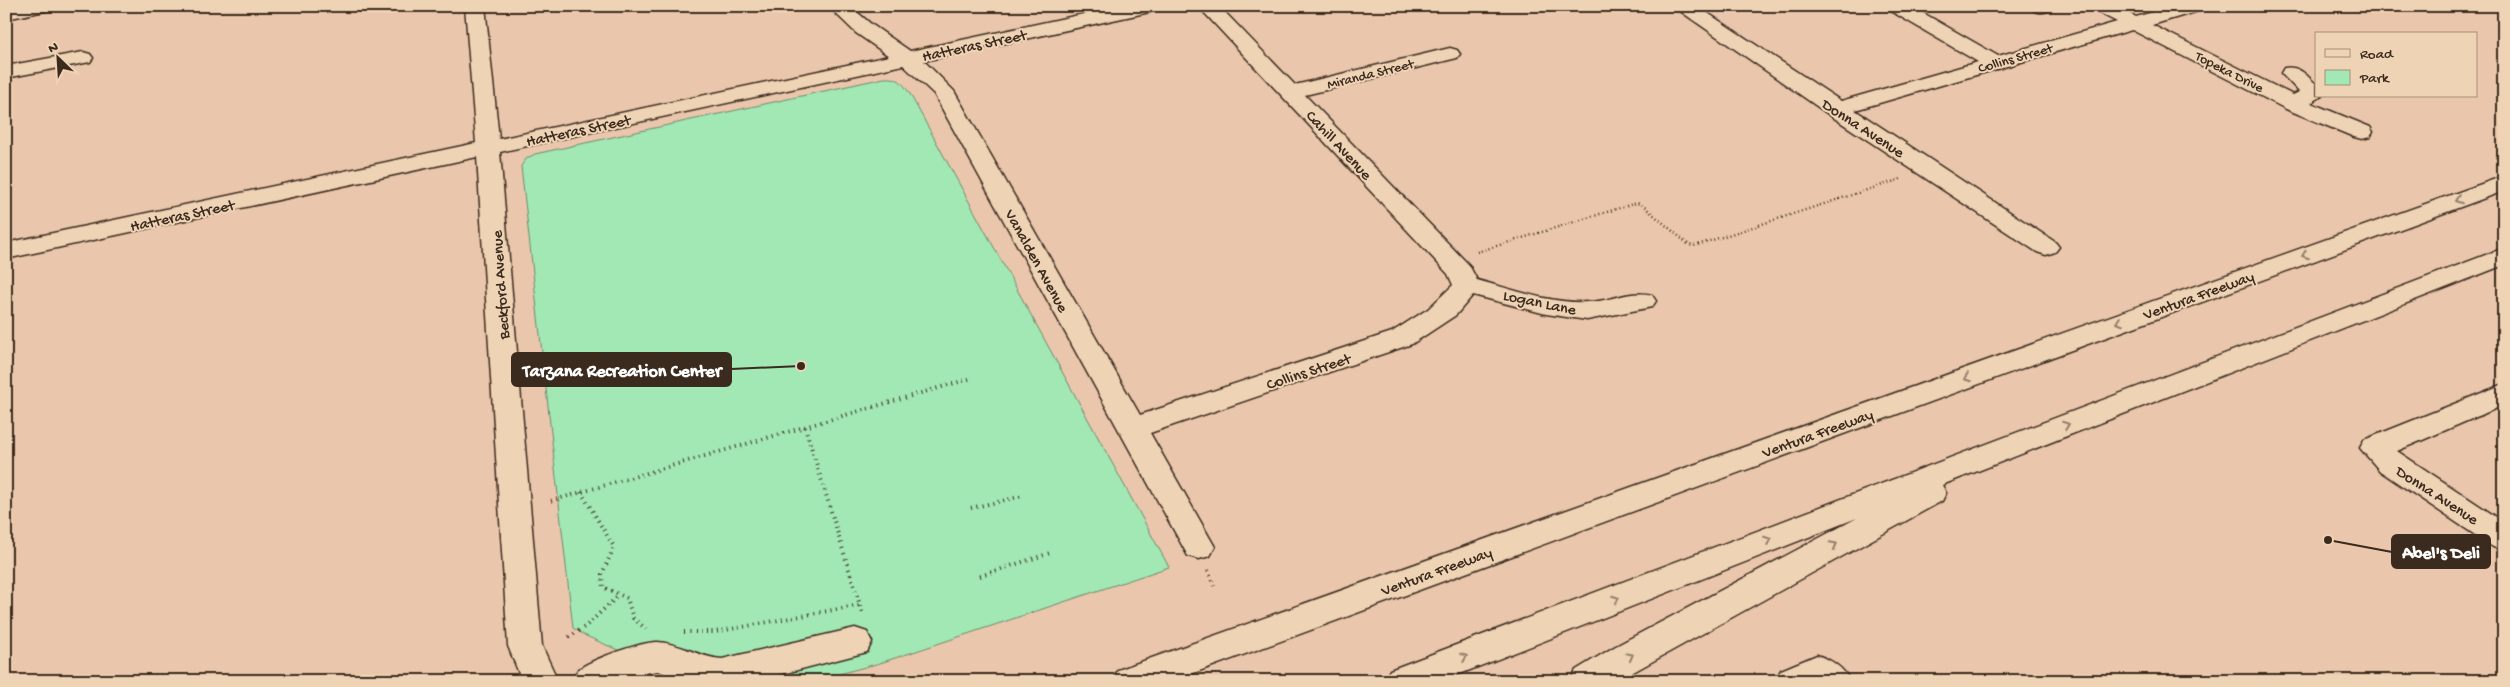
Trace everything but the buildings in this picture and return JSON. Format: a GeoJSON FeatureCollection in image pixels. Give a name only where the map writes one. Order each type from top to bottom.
{"type":"FeatureCollection","features":[{"type":"Feature","properties":{"kind":"main road"},"geometry":{"type":"LineString","coordinates":[[6,12],[43,6]]}},
{"type":"Feature","properties":{"kind":"main road","name":"Beckford Avenue"},"geometry":{"type":"LineString","coordinates":[[475,6],[488,149],[525,646],[540,681]]}},
{"type":"Feature","properties":{"kind":"main road","name":"Vanalden Avenue"},"geometry":{"type":"LineString","coordinates":[[838,6],[853,20],[931,76],[943,91],[1199,547]]}},
{"type":"Feature","properties":{"kind":"main road","name":"Hatteras Street"},"geometry":{"type":"LineString","coordinates":[[6,252],[1150,6]]}},
{"type":"Feature","properties":{"kind":"main road","name":"Cahill Avenue"},"geometry":{"type":"LineString","coordinates":[[1208,6],[1460,271],[1466,285]]}},
{"type":"Feature","properties":{"kind":"main road","name":"Donna Avenue"},"geometry":{"type":"LineString","coordinates":[[1683,6],[2046,247]]}},
{"type":"Feature","properties":{"kind":"main road"},"geometry":{"type":"LineString","coordinates":[[1896,6],[1995,63]]}},
{"type":"Feature","properties":{"kind":"main road","name":"Topeka Drive"},"geometry":{"type":"LineString","coordinates":[[2100,6],[2294,104],[2362,132]]}},
{"type":"Feature","properties":{"kind":"main road","name":"Collins Street"},"geometry":{"type":"LineString","coordinates":[[1836,109],[2195,6]]}},
{"type":"Feature","properties":{"kind":"main road","name":"Miranda Street"},"geometry":{"type":"LineString","coordinates":[[1291,92],[1450,54]]}},
{"type":"Feature","properties":{"kind":"main road"},"geometry":{"type":"LineString","coordinates":[[6,72],[83,58]]}},
{"type":"Feature","properties":{"kind":"main road"},"geometry":{"type":"LineString","coordinates":[[2292,73],[2313,93],[2294,104]]}},
{"type":"Feature","properties":{"kind":"main road","name":"Ventura Freeway"},"geometry":{"type":"LineString","coordinates":[[1130,681],[2504,183]]}},
{"type":"Feature","properties":{"kind":"main road"},"geometry":{"type":"LineString","coordinates":[[1402,681],[2504,256]]}},
{"type":"Feature","properties":{"kind":"main road","name":"Collins Street"},"geometry":{"type":"LineString","coordinates":[[1132,428],[1402,338],[1428,322],[1460,297],[1466,285]]}},
{"type":"Feature","properties":{"kind":"main road","name":"Logan Lane"},"geometry":{"type":"LineString","coordinates":[[1466,285],[1546,306],[1586,311],[1643,301]]}},
{"type":"Feature","properties":{"kind":"main road","name":"Donna Avenue"},"geometry":{"type":"LineString","coordinates":[[2504,394],[2375,448],[2392,463],[2504,538]]}},
{"type":"Feature","properties":{"kind":"main road"},"geometry":{"type":"LineString","coordinates":[[1588,681],[1626,657],[2031,439]]}},
{"type":"Feature","properties":{"kind":"main road"},"geometry":{"type":"LineString","coordinates":[[590,681],[621,666],[653,657],[665,657],[707,674],[722,674],[854,642]]}},
{"type":"Feature","properties":{"kind":"main road"},"geometry":{"type":"LineString","coordinates":[[1793,681],[1817,670],[1832,681]]}},
{"type":"Feature","properties":{"kind":"path"},"geometry":{"type":"LineString","coordinates":[[1477,252],[1636,203],[1641,204],[1689,245],[1694,246],[1929,170]]}},
{"type":"Feature","properties":{"kind":"path"},"geometry":{"type":"LineString","coordinates":[[551,501],[969,378]]}},
{"type":"Feature","properties":{"kind":"path"},"geometry":{"type":"LineString","coordinates":[[805,427],[863,616],[854,642]]}},
{"type":"Feature","properties":{"kind":"path"},"geometry":{"type":"LineString","coordinates":[[581,492],[614,547],[602,574],[603,587],[618,596],[627,598],[633,618],[645,628],[651,630]]}},
{"type":"Feature","properties":{"kind":"path"},"geometry":{"type":"LineString","coordinates":[[970,508],[1023,496]]}},
{"type":"Feature","properties":{"kind":"path"},"geometry":{"type":"LineString","coordinates":[[980,576],[1050,553]]}},
{"type":"Feature","properties":{"kind":"path"},"geometry":{"type":"LineString","coordinates":[[569,637],[586,626],[618,596]]}},
{"type":"Feature","properties":{"kind":"path"},"geometry":{"type":"LineString","coordinates":[[676,632],[715,632],[860,605]]}},
{"type":"Feature","properties":{"kind":"green space"},"geometry":{"type":"Polygon","coordinates":[[[884,78],[897,79],[910,94],[1169,567],[880,663],[813,681],[652,681],[638,659],[584,635],[573,628],[521,166],[526,159],[535,154],[884,78]]]}},
{"type":"Feature","properties":{"kind":"place","name":"Tarzana Recreation Center"},"geometry":{"type":"Point","coordinates":[801,366]}},
{"type":"Feature","properties":{"kind":"place","name":"Abel's Deli"},"geometry":{"type":"Point","coordinates":[2328,540]}}]}
